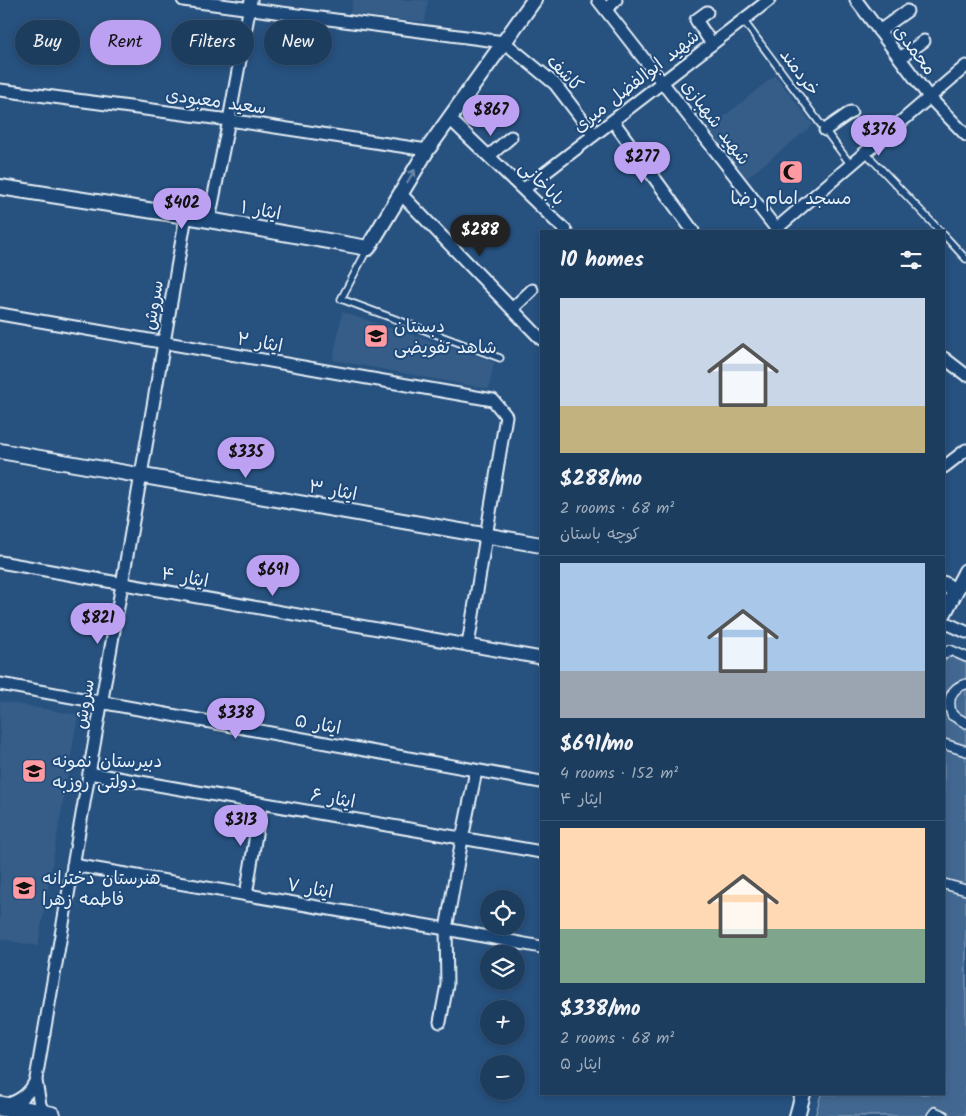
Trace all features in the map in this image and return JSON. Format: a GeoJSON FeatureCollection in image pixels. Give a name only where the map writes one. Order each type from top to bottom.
{"type":"FeatureCollection","features":[{"type":"Feature","properties":{"kind":"highway"},"geometry":{"type":"LineString","coordinates":[[0,1106],[49,1116]]}},
{"type":"Feature","properties":{"kind":"street"},"geometry":{"type":"LineString","coordinates":[[183,0],[250,4],[504,42]]}},
{"type":"Feature","properties":{"kind":"street"},"geometry":{"type":"LineString","coordinates":[[368,248],[427,150],[534,0]]}},
{"type":"Feature","properties":{"kind":"street"},"geometry":{"type":"LineString","coordinates":[[602,4],[616,0]]}},
{"type":"Feature","properties":{"kind":"street","name":"محمدی"},"geometry":{"type":"LineString","coordinates":[[856,0],[929,97],[966,135]]}},
{"type":"Feature","properties":{"kind":"street","name":"شهید ابوالفضل میری"},"geometry":{"type":"LineString","coordinates":[[524,189],[743,20],[763,2]]}},
{"type":"Feature","properties":{"kind":"street"},"geometry":{"type":"LineString","coordinates":[[209,220],[250,4]]}},
{"type":"Feature","properties":{"kind":"street","name":"شهید شهبازی"},"geometry":{"type":"LineString","coordinates":[[602,4],[777,230]]}},
{"type":"Feature","properties":{"kind":"street"},"geometry":{"type":"LineString","coordinates":[[879,31],[907,11]]}},
{"type":"Feature","properties":{"kind":"street"},"geometry":{"type":"LineString","coordinates":[[706,12],[696,20],[712,44]]}},
{"type":"Feature","properties":{"kind":"street"},"geometry":{"type":"LineString","coordinates":[[900,58],[924,41]]}},
{"type":"Feature","properties":{"kind":"street","name":"کاشف"},"geometry":{"type":"LineString","coordinates":[[504,42],[555,84],[594,135]]}},
{"type":"Feature","properties":{"kind":"street"},"geometry":{"type":"LineString","coordinates":[[777,230],[966,66]]}},
{"type":"Feature","properties":{"kind":"street","name":"سعید معبودی"},"geometry":{"type":"LineString","coordinates":[[0,90],[229,120],[427,150]]}},
{"type":"Feature","properties":{"kind":"street"},"geometry":{"type":"LineString","coordinates":[[824,130],[851,112]]}},
{"type":"Feature","properties":{"kind":"street","name":"باباخانی"},"geometry":{"type":"LineString","coordinates":[[450,119],[565,230]]}},
{"type":"Feature","properties":{"kind":"street"},"geometry":{"type":"LineString","coordinates":[[613,120],[686,229]]}},
{"type":"Feature","properties":{"kind":"street"},"geometry":{"type":"LineString","coordinates":[[489,156],[511,136]]}},
{"type":"Feature","properties":{"kind":"street","name":"ایثار ۱"},"geometry":{"type":"LineString","coordinates":[[0,187],[186,216],[368,248]]}},
{"type":"Feature","properties":{"kind":"street"},"geometry":{"type":"LineString","coordinates":[[401,194],[540,337]]}},
{"type":"Feature","properties":{"kind":"street","name":"سروش"},"geometry":{"type":"LineString","coordinates":[[36,1079],[186,216]]}},
{"type":"Feature","properties":{"kind":"street"},"geometry":{"type":"LineString","coordinates":[[512,309],[532,290]]}},
{"type":"Feature","properties":{"kind":"street","name":"ایثار ۲"},"geometry":{"type":"LineString","coordinates":[[0,314],[493,400],[506,416],[486,536]]}},
{"type":"Feature","properties":{"kind":"street"},"geometry":{"type":"LineString","coordinates":[[945,359],[966,375]]}},
{"type":"Feature","properties":{"kind":"street"},"geometry":{"type":"LineString","coordinates":[[945,466],[966,450]]}},
{"type":"Feature","properties":{"kind":"street","name":"ایثار ۳"},"geometry":{"type":"LineString","coordinates":[[0,451],[540,546]]}},
{"type":"Feature","properties":{"kind":"street"},"geometry":{"type":"LineString","coordinates":[[468,645],[486,536]]}},
{"type":"Feature","properties":{"kind":"street","name":"ایثار ۴"},"geometry":{"type":"LineString","coordinates":[[0,562],[540,658]]}},
{"type":"Feature","properties":{"kind":"street"},"geometry":{"type":"LineString","coordinates":[[945,609],[950,587],[966,571]]}},
{"type":"Feature","properties":{"kind":"street"},"geometry":{"type":"LineString","coordinates":[[945,622],[966,632]]}},
{"type":"Feature","properties":{"kind":"street"},"geometry":{"type":"LineString","coordinates":[[945,653],[950,650],[966,656]]}},
{"type":"Feature","properties":{"kind":"street","name":"ایثار ۵"},"geometry":{"type":"LineString","coordinates":[[0,684],[540,782]]}},
{"type":"Feature","properties":{"kind":"street"},"geometry":{"type":"LineString","coordinates":[[966,684],[948,694],[952,715],[966,723]]}},
{"type":"Feature","properties":{"kind":"street"},"geometry":{"type":"LineString","coordinates":[[945,744],[966,751]]}},
{"type":"Feature","properties":{"kind":"street"},"geometry":{"type":"LineString","coordinates":[[440,1022],[447,985],[446,929],[476,771]]}},
{"type":"Feature","properties":{"kind":"street","name":"ایثار ۶"},"geometry":{"type":"LineString","coordinates":[[89,774],[540,852]]}},
{"type":"Feature","properties":{"kind":"street"},"geometry":{"type":"LineString","coordinates":[[246,895],[261,804]]}},
{"type":"Feature","properties":{"kind":"street","name":"ایثار ۷"},"geometry":{"type":"LineString","coordinates":[[73,865],[540,947]]}},
{"type":"Feature","properties":{"kind":"street"},"geometry":{"type":"LineString","coordinates":[[945,884],[966,890]]}},
{"type":"Feature","properties":{"kind":"street"},"geometry":{"type":"LineString","coordinates":[[0,1106],[18,1100],[29,1093],[36,1079]]}},
{"type":"Feature","properties":{"kind":"street"},"geometry":{"type":"LineString","coordinates":[[36,1079],[40,1105],[49,1116]]}},
{"type":"Feature","properties":{"kind":"street"},"geometry":{"type":"LineString","coordinates":[[797,1116],[802,1095]]}},
{"type":"Feature","properties":{"kind":"street"},"geometry":{"type":"LineString","coordinates":[[932,1116],[935,1112],[944,1116]]}},
{"type":"Feature","properties":{"kind":"lane","name":"خردمند"},"geometry":{"type":"LineString","coordinates":[[743,20],[851,165]]}},
{"type":"Feature","properties":{"kind":"lane"},"geometry":{"type":"LineString","coordinates":[[865,152],[939,230]]}},
{"type":"Feature","properties":{"kind":"lane"},"geometry":{"type":"LineString","coordinates":[[945,237],[966,259]]}},
{"type":"Feature","properties":{"kind":"lane"},"geometry":{"type":"LineString","coordinates":[[368,248],[341,299],[500,358]]}},
{"type":"Feature","properties":{"kind":"shaded area"},"geometry":{"type":"Polygon","coordinates":[[[353,0],[428,0],[425,22],[350,14],[353,0]]]}},
{"type":"Feature","properties":{"kind":"shaded area"},"geometry":{"type":"Polygon","coordinates":[[[775,75],[813,125],[747,178],[709,129],[775,75]]]}},
{"type":"Feature","properties":{"kind":"shaded area","name":"دبستان شاهد تفویضی"},"geometry":{"type":"Polygon","coordinates":[[[342,312],[494,362],[489,389],[333,360],[342,312]]]}},
{"type":"Feature","properties":{"kind":"shaded area"},"geometry":{"type":"Polygon","coordinates":[[[949,644],[966,651],[966,1116],[815,1116],[821,1095],[945,1095],[945,647],[949,644]]]}},
{"type":"Feature","properties":{"kind":"shaded area","name":"دبیرستان نمونه دولتی روزبه"},"geometry":{"type":"Polygon","coordinates":[[[0,701],[78,715],[38,946],[0,939],[0,701]]]}},
{"type":"Feature","properties":{"kind":"place","name":"مسجد امام رضا"},"geometry":{"type":"Point","coordinates":[791,172]}},
{"type":"Feature","properties":{"kind":"place","name":"دبستان شاهد تفویضی"},"geometry":{"type":"Point","coordinates":[376,336]}},
{"type":"Feature","properties":{"kind":"place","name":"دبیرستان نمونه دولتی روزبه"},"geometry":{"type":"Point","coordinates":[34,771]}},
{"type":"Feature","properties":{"kind":"place","name":"هنرستان دخترانه فاطمه زهرا"},"geometry":{"type":"Point","coordinates":[24,888]}}]}
